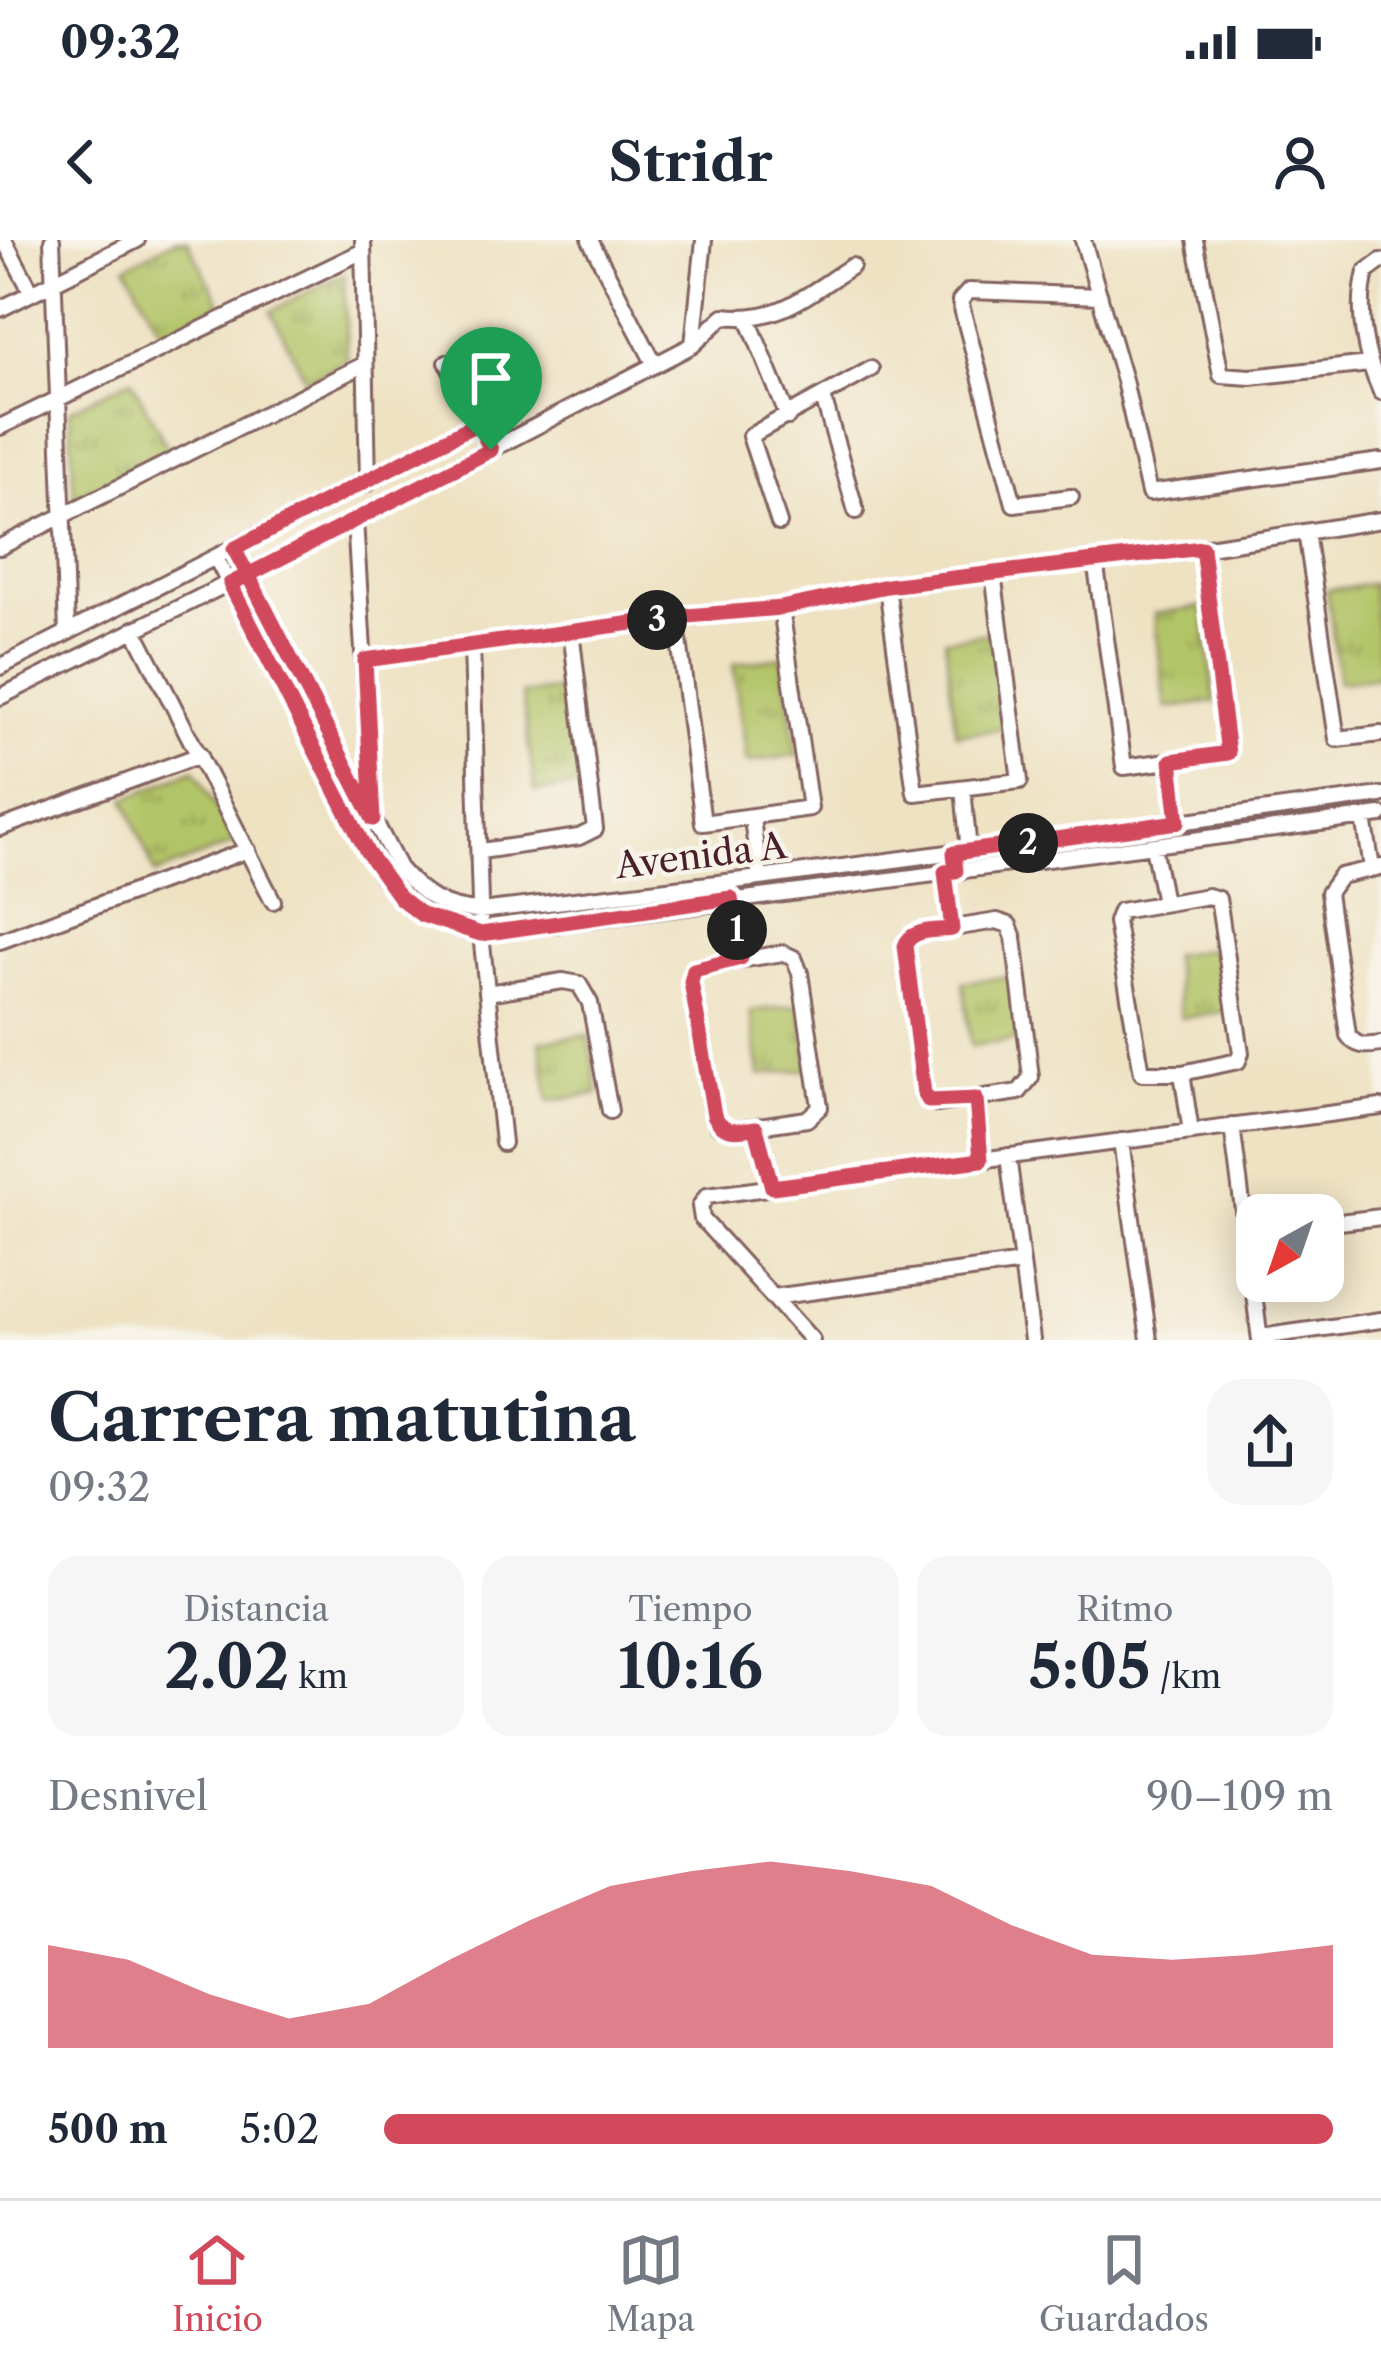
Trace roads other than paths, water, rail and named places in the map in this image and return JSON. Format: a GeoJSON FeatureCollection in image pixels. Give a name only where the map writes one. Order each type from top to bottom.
{"type":"FeatureCollection","features":[{"type":"Feature","properties":{"kind":"street"},"geometry":{"type":"LineString","coordinates":[[4,240],[32,293]]}},
{"type":"Feature","properties":{"kind":"street"},"geometry":{"type":"LineString","coordinates":[[52,240],[67,632]]}},
{"type":"Feature","properties":{"kind":"street"},"geometry":{"type":"LineString","coordinates":[[0,309],[137,240]]}},
{"type":"Feature","properties":{"kind":"street"},"geometry":{"type":"LineString","coordinates":[[590,240],[655,364]]}},
{"type":"Feature","properties":{"kind":"street"},"geometry":{"type":"LineString","coordinates":[[693,345],[704,240]]}},
{"type":"Feature","properties":{"kind":"street"},"geometry":{"type":"LineString","coordinates":[[1083,240],[1149,493],[1381,461]]}},
{"type":"Feature","properties":{"kind":"street"},"geometry":{"type":"LineString","coordinates":[[1195,240],[1221,375],[1251,377],[1369,364]]}},
{"type":"Feature","properties":{"kind":"street"},"geometry":{"type":"LineString","coordinates":[[0,427],[363,245],[368,483]]}},
{"type":"Feature","properties":{"kind":"street"},"geometry":{"type":"LineString","coordinates":[[1381,261],[1366,272],[1362,286],[1369,364],[1381,392]]}},
{"type":"Feature","properties":{"kind":"street"},"geometry":{"type":"LineString","coordinates":[[0,697],[693,345],[724,316],[772,316],[852,266]]}},
{"type":"Feature","properties":{"kind":"street"},"geometry":{"type":"LineString","coordinates":[[1071,497],[1014,504],[960,301],[969,291],[1100,296]]}},
{"type":"Feature","properties":{"kind":"street"},"geometry":{"type":"LineString","coordinates":[[748,319],[788,417]]}},
{"type":"Feature","properties":{"kind":"street"},"geometry":{"type":"LineString","coordinates":[[447,362],[491,450]]}},
{"type":"Feature","properties":{"kind":"street"},"geometry":{"type":"LineString","coordinates":[[0,547],[365,364]]}},
{"type":"Feature","properties":{"kind":"street"},"geometry":{"type":"LineString","coordinates":[[779,523],[750,436],[872,369]]}},
{"type":"Feature","properties":{"kind":"street"},"geometry":{"type":"LineString","coordinates":[[823,397],[856,511]]}},
{"type":"Feature","properties":{"kind":"street"},"geometry":{"type":"LineString","coordinates":[[0,667],[478,423]]}},
{"type":"Feature","properties":{"kind":"street"},"geometry":{"type":"LineString","coordinates":[[355,520],[373,819]]}},
{"type":"Feature","properties":{"kind":"street"},"geometry":{"type":"LineString","coordinates":[[365,660],[676,617],[781,608],[887,586],[1202,548],[1381,520]]}},
{"type":"Feature","properties":{"kind":"street"},"geometry":{"type":"LineString","coordinates":[[1306,532],[1337,739],[1381,734]]}},
{"type":"Feature","properties":{"kind":"street"},"geometry":{"type":"LineString","coordinates":[[1095,560],[1124,767],[1228,753],[1202,548]]}},
{"type":"Feature","properties":{"kind":"street","name":"Avenida A"},"geometry":{"type":"LineString","coordinates":[[234,549],[399,868],[430,899],[454,910],[480,911],[760,878],[1381,795]]}},
{"type":"Feature","properties":{"kind":"street","name":"Avenida A"},"geometry":{"type":"LineString","coordinates":[[216,558],[381,875],[422,915],[481,934],[1381,815]]}},
{"type":"Feature","properties":{"kind":"street"},"geometry":{"type":"LineString","coordinates":[[887,586],[915,793],[963,789],[1020,781],[993,573]]}},
{"type":"Feature","properties":{"kind":"street"},"geometry":{"type":"LineString","coordinates":[[676,617],[703,823],[810,808],[781,608]]}},
{"type":"Feature","properties":{"kind":"street"},"geometry":{"type":"LineString","coordinates":[[134,628],[273,901]]}},
{"type":"Feature","properties":{"kind":"street"},"geometry":{"type":"LineString","coordinates":[[481,851],[579,837],[595,829],[571,631]]}},
{"type":"Feature","properties":{"kind":"street"},"geometry":{"type":"LineString","coordinates":[[472,646],[481,934],[503,1142]]}},
{"type":"Feature","properties":{"kind":"street"},"geometry":{"type":"LineString","coordinates":[[0,828],[200,755]]}},
{"type":"Feature","properties":{"kind":"street"},"geometry":{"type":"LineString","coordinates":[[1171,761],[1178,822]]}},
{"type":"Feature","properties":{"kind":"street"},"geometry":{"type":"LineString","coordinates":[[952,929],[950,872],[962,852],[963,789]]}},
{"type":"Feature","properties":{"kind":"street"},"geometry":{"type":"LineString","coordinates":[[752,818],[760,878]]}},
{"type":"Feature","properties":{"kind":"street"},"geometry":{"type":"LineString","coordinates":[[1364,818],[1376,868],[1340,876],[1328,892],[1348,1035],[1364,1046],[1381,1044]]}},
{"type":"Feature","properties":{"kind":"street"},"geometry":{"type":"LineString","coordinates":[[1154,846],[1164,902]]}},
{"type":"Feature","properties":{"kind":"street"},"geometry":{"type":"LineString","coordinates":[[0,941],[248,850]]}},
{"type":"Feature","properties":{"kind":"street"},"geometry":{"type":"LineString","coordinates":[[731,898],[741,958]]}},
{"type":"Feature","properties":{"kind":"street"},"geometry":{"type":"LineString","coordinates":[[1218,899],[1241,1053],[1238,1061],[1227,1066],[1142,1073],[1117,922],[1120,911],[1164,902],[1218,899]]}},
{"type":"Feature","properties":{"kind":"street"},"geometry":{"type":"LineString","coordinates":[[997,921],[1009,925],[1031,1077],[1019,1091],[937,1104],[924,1093],[905,946],[916,934],[952,929],[997,921]]}},
{"type":"Feature","properties":{"kind":"street"},"geometry":{"type":"LineString","coordinates":[[783,953],[794,958],[820,1107],[808,1119],[730,1130],[718,1125],[691,982],[694,970],[741,958],[783,953]]}},
{"type":"Feature","properties":{"kind":"street"},"geometry":{"type":"LineString","coordinates":[[487,992],[563,981],[579,984],[590,1003],[610,1111]]}},
{"type":"Feature","properties":{"kind":"street"},"geometry":{"type":"LineString","coordinates":[[1182,1073],[1191,1132]]}},
{"type":"Feature","properties":{"kind":"street"},"geometry":{"type":"LineString","coordinates":[[976,1099],[981,1160]]}},
{"type":"Feature","properties":{"kind":"street"},"geometry":{"type":"LineString","coordinates":[[812,1340],[702,1219],[700,1206],[707,1196],[1381,1107]]}},
{"type":"Feature","properties":{"kind":"street"},"geometry":{"type":"LineString","coordinates":[[1232,1126],[1245,1194]]}},
{"type":"Feature","properties":{"kind":"street"},"geometry":{"type":"LineString","coordinates":[[756,1128],[772,1187]]}},
{"type":"Feature","properties":{"kind":"street"},"geometry":{"type":"LineString","coordinates":[[1121,1141],[1149,1340]]}},
{"type":"Feature","properties":{"kind":"street"},"geometry":{"type":"LineString","coordinates":[[1008,1156],[1033,1340]]}},
{"type":"Feature","properties":{"kind":"street"},"geometry":{"type":"LineString","coordinates":[[1344,1222],[1381,1217]]}},
{"type":"Feature","properties":{"kind":"street"},"geometry":{"type":"LineString","coordinates":[[773,1297],[1022,1263]]}},
{"type":"Feature","properties":{"kind":"street"},"geometry":{"type":"LineString","coordinates":[[1257,1302],[1260,1338],[1381,1319]]}}]}
